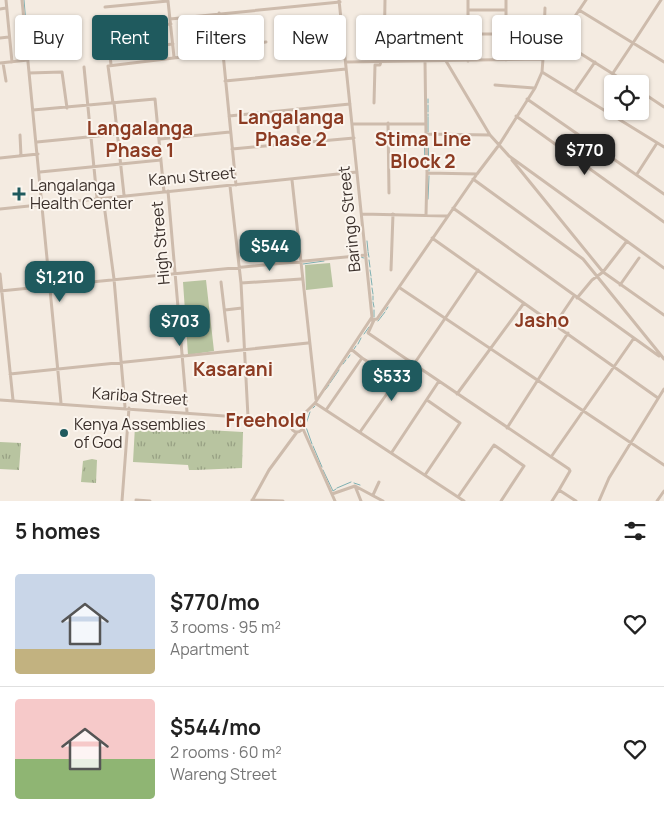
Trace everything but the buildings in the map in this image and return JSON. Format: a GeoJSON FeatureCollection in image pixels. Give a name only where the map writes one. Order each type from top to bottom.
{"type":"FeatureCollection","features":[{"type":"Feature","properties":{"kind":"street"},"geometry":{"type":"LineString","coordinates":[[6,0],[8,37],[12,62]]}},
{"type":"Feature","properties":{"kind":"street"},"geometry":{"type":"LineString","coordinates":[[22,0],[24,15]]}},
{"type":"Feature","properties":{"kind":"street"},"geometry":{"type":"LineString","coordinates":[[374,103],[375,65],[380,65],[382,61],[386,0]]}},
{"type":"Feature","properties":{"kind":"street"},"geometry":{"type":"LineString","coordinates":[[468,0],[468,15]]}},
{"type":"Feature","properties":{"kind":"street"},"geometry":{"type":"LineString","coordinates":[[506,0],[506,15]]}},
{"type":"Feature","properties":{"kind":"street"},"geometry":{"type":"LineString","coordinates":[[576,15],[586,0]]}},
{"type":"Feature","properties":{"kind":"street"},"geometry":{"type":"LineString","coordinates":[[613,73],[661,0]]}},
{"type":"Feature","properties":{"kind":"street"},"geometry":{"type":"LineString","coordinates":[[105,8],[168,1],[174,57]]}},
{"type":"Feature","properties":{"kind":"street"},"geometry":{"type":"LineString","coordinates":[[170,19],[340,1]]}},
{"type":"Feature","properties":{"kind":"street","name":"Baringo Street"},"geometry":{"type":"LineString","coordinates":[[340,1],[341,15]]}},
{"type":"Feature","properties":{"kind":"street"},"geometry":{"type":"LineString","coordinates":[[0,9],[6,8]]}},
{"type":"Feature","properties":{"kind":"street"},"geometry":{"type":"LineString","coordinates":[[545,8],[545,15]]}},
{"type":"Feature","properties":{"kind":"street"},"geometry":{"type":"LineString","coordinates":[[468,10],[506,10]]}},
{"type":"Feature","properties":{"kind":"street"},"geometry":{"type":"LineString","coordinates":[[579,10],[664,62]]}},
{"type":"Feature","properties":{"kind":"street"},"geometry":{"type":"LineString","coordinates":[[0,38],[8,37]]}},
{"type":"Feature","properties":{"kind":"street"},"geometry":{"type":"LineString","coordinates":[[168,45],[173,44]]}},
{"type":"Feature","properties":{"kind":"street"},"geometry":{"type":"LineString","coordinates":[[581,52],[616,75]]}},
{"type":"Feature","properties":{"kind":"street"},"geometry":{"type":"LineString","coordinates":[[111,65],[178,56]]}},
{"type":"Feature","properties":{"kind":"street"},"geometry":{"type":"LineString","coordinates":[[6,81],[1,63],[28,60],[61,403]]}},
{"type":"Feature","properties":{"kind":"street"},"geometry":{"type":"LineString","coordinates":[[111,60],[111,65],[108,66],[124,195]]}},
{"type":"Feature","properties":{"kind":"street"},"geometry":{"type":"LineString","coordinates":[[224,60],[236,185]]}},
{"type":"Feature","properties":{"kind":"street"},"geometry":{"type":"LineString","coordinates":[[346,62],[506,60]]}},
{"type":"Feature","properties":{"kind":"street"},"geometry":{"type":"LineString","coordinates":[[289,442],[292,428],[297,420],[316,401],[373,320],[378,319],[476,174],[499,145],[535,88],[542,72],[543,60]]}},
{"type":"Feature","properties":{"kind":"street"},"geometry":{"type":"LineString","coordinates":[[426,61],[428,173],[426,215]]}},
{"type":"Feature","properties":{"kind":"street"},"geometry":{"type":"LineString","coordinates":[[446,61],[490,135],[603,272],[664,315]]}},
{"type":"Feature","properties":{"kind":"street","name":"Baringo Street"},"geometry":{"type":"LineString","coordinates":[[346,62],[373,309],[373,320],[368,333],[410,362]]}},
{"type":"Feature","properties":{"kind":"street"},"geometry":{"type":"LineString","coordinates":[[575,91],[595,62]]}},
{"type":"Feature","properties":{"kind":"street"},"geometry":{"type":"LineString","coordinates":[[84,67],[97,198]]}},
{"type":"Feature","properties":{"kind":"street"},"geometry":{"type":"LineString","coordinates":[[226,81],[346,69]]}},
{"type":"Feature","properties":{"kind":"street"},"geometry":{"type":"LineString","coordinates":[[29,73],[62,72],[67,108]]}},
{"type":"Feature","properties":{"kind":"street"},"geometry":{"type":"LineString","coordinates":[[542,72],[664,147]]}},
{"type":"Feature","properties":{"kind":"street"},"geometry":{"type":"LineString","coordinates":[[495,85],[535,88]]}},
{"type":"Feature","properties":{"kind":"street"},"geometry":{"type":"LineString","coordinates":[[649,98],[664,107]]}},
{"type":"Feature","properties":{"kind":"street","name":"High Street"},"geometry":{"type":"LineString","coordinates":[[114,103],[155,99],[175,275],[187,412]]}},
{"type":"Feature","properties":{"kind":"street"},"geometry":{"type":"LineString","coordinates":[[527,99],[664,194]]}},
{"type":"Feature","properties":{"kind":"street"},"geometry":{"type":"LineString","coordinates":[[33,110],[114,103]]}},
{"type":"Feature","properties":{"kind":"street"},"geometry":{"type":"LineString","coordinates":[[229,116],[350,104]]}},
{"type":"Feature","properties":{"kind":"street"},"geometry":{"type":"LineString","coordinates":[[297,109],[299,143]]}},
{"type":"Feature","properties":{"kind":"street"},"geometry":{"type":"LineString","coordinates":[[516,116],[664,222]]}},
{"type":"Feature","properties":{"kind":"street"},"geometry":{"type":"LineString","coordinates":[[388,123],[389,193]]}},
{"type":"Feature","properties":{"kind":"street"},"geometry":{"type":"LineString","coordinates":[[352,124],[426,124]]}},
{"type":"Feature","properties":{"kind":"street"},"geometry":{"type":"LineString","coordinates":[[37,142],[158,130]]}},
{"type":"Feature","properties":{"kind":"street"},"geometry":{"type":"LineString","coordinates":[[160,139],[230,132]]}},
{"type":"Feature","properties":{"kind":"street"},"geometry":{"type":"LineString","coordinates":[[426,134],[490,135]]}},
{"type":"Feature","properties":{"kind":"street"},"geometry":{"type":"LineString","coordinates":[[20,135],[21,156]]}},
{"type":"Feature","properties":{"kind":"street"},"geometry":{"type":"LineString","coordinates":[[232,149],[354,138]]}},
{"type":"Feature","properties":{"kind":"street"},"geometry":{"type":"LineString","coordinates":[[637,174],[657,143]]}},
{"type":"Feature","properties":{"kind":"street"},"geometry":{"type":"LineString","coordinates":[[0,158],[38,154]]}},
{"type":"Feature","properties":{"kind":"street"},"geometry":{"type":"LineString","coordinates":[[509,156],[664,268]]}},
{"type":"Feature","properties":{"kind":"street"},"geometry":{"type":"LineString","coordinates":[[40,172],[161,160]]}},
{"type":"Feature","properties":{"kind":"street","name":"Kanu Street"},"geometry":{"type":"LineString","coordinates":[[0,209],[357,172]]}},
{"type":"Feature","properties":{"kind":"street"},"geometry":{"type":"LineString","coordinates":[[428,173],[476,174]]}},
{"type":"Feature","properties":{"kind":"street"},"geometry":{"type":"LineString","coordinates":[[473,179],[570,248],[597,276],[664,359]]}},
{"type":"Feature","properties":{"kind":"street"},"geometry":{"type":"LineString","coordinates":[[292,180],[299,262],[316,401],[326,410],[464,501]]}},
{"type":"Feature","properties":{"kind":"street"},"geometry":{"type":"LineString","coordinates":[[230,186],[241,283],[248,417]]}},
{"type":"Feature","properties":{"kind":"street"},"geometry":{"type":"LineString","coordinates":[[103,197],[114,279],[127,408],[122,501]]}},
{"type":"Feature","properties":{"kind":"street"},"geometry":{"type":"LineString","coordinates":[[453,208],[664,359]]}},
{"type":"Feature","properties":{"kind":"street"},"geometry":{"type":"LineString","coordinates":[[362,214],[447,216]]}},
{"type":"Feature","properties":{"kind":"street"},"geometry":{"type":"LineString","coordinates":[[391,270],[393,214]]}},
{"type":"Feature","properties":{"kind":"street"},"geometry":{"type":"LineString","coordinates":[[432,238],[615,365],[658,398]]}},
{"type":"Feature","properties":{"kind":"street"},"geometry":{"type":"LineString","coordinates":[[555,324],[576,297],[603,272],[627,241]]}},
{"type":"Feature","properties":{"kind":"street"},"geometry":{"type":"LineString","coordinates":[[1,291],[366,255]]}},
{"type":"Feature","properties":{"kind":"street"},"geometry":{"type":"LineString","coordinates":[[620,285],[639,258]]}},
{"type":"Feature","properties":{"kind":"street"},"geometry":{"type":"LineString","coordinates":[[414,364],[478,270]]}},
{"type":"Feature","properties":{"kind":"street"},"geometry":{"type":"LineString","coordinates":[[0,274],[13,400]]}},
{"type":"Feature","properties":{"kind":"street"},"geometry":{"type":"LineString","coordinates":[[241,283],[301,279]]}},
{"type":"Feature","properties":{"kind":"street"},"geometry":{"type":"LineString","coordinates":[[221,282],[228,340]]}},
{"type":"Feature","properties":{"kind":"street"},"geometry":{"type":"LineString","coordinates":[[400,288],[489,350],[664,465]]}},
{"type":"Feature","properties":{"kind":"street"},"geometry":{"type":"LineString","coordinates":[[457,394],[524,303]]}},
{"type":"Feature","properties":{"kind":"street"},"geometry":{"type":"LineString","coordinates":[[225,310],[242,308]]}},
{"type":"Feature","properties":{"kind":"street"},"geometry":{"type":"LineString","coordinates":[[154,318],[178,315]]}},
{"type":"Feature","properties":{"kind":"street"},"geometry":{"type":"LineString","coordinates":[[508,428],[568,333]]}},
{"type":"Feature","properties":{"kind":"street"},"geometry":{"type":"LineString","coordinates":[[551,457],[634,338]]}},
{"type":"Feature","properties":{"kind":"street"},"geometry":{"type":"LineString","coordinates":[[10,374],[308,343]]}},
{"type":"Feature","properties":{"kind":"street"},"geometry":{"type":"LineString","coordinates":[[351,349],[396,380]]}},
{"type":"Feature","properties":{"kind":"street"},"geometry":{"type":"LineString","coordinates":[[326,410],[362,358]]}},
{"type":"Feature","properties":{"kind":"street"},"geometry":{"type":"LineString","coordinates":[[360,432],[410,362],[570,470],[552,501]]}},
{"type":"Feature","properties":{"kind":"street"},"geometry":{"type":"LineString","coordinates":[[392,452],[439,381]]}},
{"type":"Feature","properties":{"kind":"street"},"geometry":{"type":"LineString","coordinates":[[599,501],[609,478],[664,389]]}},
{"type":"Feature","properties":{"kind":"street","name":"Kariba Street"},"geometry":{"type":"LineString","coordinates":[[0,400],[297,420]]}},
{"type":"Feature","properties":{"kind":"street"},"geometry":{"type":"LineString","coordinates":[[425,475],[460,422],[427,400]]}},
{"type":"Feature","properties":{"kind":"street"},"geometry":{"type":"LineString","coordinates":[[305,414],[303,429],[335,501]]}},
{"type":"Feature","properties":{"kind":"street"},"geometry":{"type":"LineString","coordinates":[[279,419],[307,438]]}},
{"type":"Feature","properties":{"kind":"street"},"geometry":{"type":"LineString","coordinates":[[297,420],[303,423]]}},
{"type":"Feature","properties":{"kind":"street"},"geometry":{"type":"LineString","coordinates":[[283,501],[252,500],[269,470],[289,442],[303,429]]}},
{"type":"Feature","properties":{"kind":"street"},"geometry":{"type":"LineString","coordinates":[[458,497],[494,445],[524,467],[501,501]]}},
{"type":"Feature","properties":{"kind":"street"},"geometry":{"type":"LineString","coordinates":[[373,495],[379,482]]}},
{"type":"Feature","properties":{"kind":"street"},"geometry":{"type":"LineString","coordinates":[[332,494],[355,486],[383,501]]}},
{"type":"Feature","properties":{"kind":"street"},"geometry":{"type":"LineString","coordinates":[[355,486],[362,501]]}},
{"type":"Feature","properties":{"kind":"street"},"geometry":{"type":"LineString","coordinates":[[559,490],[576,501]]}},
{"type":"Feature","properties":{"kind":"street"},"geometry":{"type":"LineString","coordinates":[[657,501],[664,491]]}},
{"type":"Feature","properties":{"kind":"street"},"geometry":{"type":"LineString","coordinates":[[136,500],[150,501]]}},
{"type":"Feature","properties":{"kind":"green space"},"geometry":{"type":"Polygon","coordinates":[[[330,263],[333,287],[306,290],[305,265],[330,263]]]}},
{"type":"Feature","properties":{"kind":"green space"},"geometry":{"type":"Polygon","coordinates":[[[206,280],[214,351],[188,355],[183,282],[206,280]]]}},
{"type":"Feature","properties":{"kind":"green space"},"geometry":{"type":"Polygon","coordinates":[[[135,426],[243,432],[242,468],[189,470],[188,465],[133,462],[135,426]]]}},
{"type":"Feature","properties":{"kind":"green space"},"geometry":{"type":"Polygon","coordinates":[[[0,442],[21,443],[19,470],[0,469],[0,442]]]}},
{"type":"Feature","properties":{"kind":"green space"},"geometry":{"type":"Polygon","coordinates":[[[97,460],[96,483],[81,482],[83,461],[97,460]]]}},
{"type":"Feature","properties":{"kind":"waterway"},"geometry":{"type":"LineString","coordinates":[[24,0],[25,15]]}},
{"type":"Feature","properties":{"kind":"waterway"},"geometry":{"type":"LineString","coordinates":[[428,105],[428,112]]}},
{"type":"Feature","properties":{"kind":"waterway"},"geometry":{"type":"LineString","coordinates":[[428,117],[428,132]]}},
{"type":"Feature","properties":{"kind":"waterway"},"geometry":{"type":"LineString","coordinates":[[424,134],[425,162]]}},
{"type":"Feature","properties":{"kind":"waterway"},"geometry":{"type":"LineString","coordinates":[[428,138],[429,171]]}},
{"type":"Feature","properties":{"kind":"waterway"},"geometry":{"type":"LineString","coordinates":[[428,199],[429,176]]}},
{"type":"Feature","properties":{"kind":"waterway"},"geometry":{"type":"LineString","coordinates":[[367,241],[368,251]]}},
{"type":"Feature","properties":{"kind":"waterway"},"geometry":{"type":"LineString","coordinates":[[368,252],[369,257]]}},
{"type":"Feature","properties":{"kind":"waterway"},"geometry":{"type":"LineString","coordinates":[[360,257],[364,258]]}},
{"type":"Feature","properties":{"kind":"waterway"},"geometry":{"type":"LineString","coordinates":[[369,260],[370,267]]}},
{"type":"Feature","properties":{"kind":"waterway"},"geometry":{"type":"LineString","coordinates":[[303,264],[324,261]]}},
{"type":"Feature","properties":{"kind":"waterway"},"geometry":{"type":"LineString","coordinates":[[370,270],[371,276]]}},
{"type":"Feature","properties":{"kind":"waterway"},"geometry":{"type":"LineString","coordinates":[[371,278],[372,285]]}},
{"type":"Feature","properties":{"kind":"waterway"},"geometry":{"type":"LineString","coordinates":[[54,289],[77,286]]}},
{"type":"Feature","properties":{"kind":"waterway"},"geometry":{"type":"LineString","coordinates":[[372,288],[373,294]]}},
{"type":"Feature","properties":{"kind":"waterway"},"geometry":{"type":"LineString","coordinates":[[373,302],[374,307]]}},
{"type":"Feature","properties":{"kind":"waterway"},"geometry":{"type":"LineString","coordinates":[[374,310],[374,317]]}},
{"type":"Feature","properties":{"kind":"waterway"},"geometry":{"type":"LineString","coordinates":[[378,321],[385,312]]}},
{"type":"Feature","properties":{"kind":"waterway"},"geometry":{"type":"LineString","coordinates":[[364,334],[369,327]]}},
{"type":"Feature","properties":{"kind":"waterway"},"geometry":{"type":"LineString","coordinates":[[358,344],[361,338]]}},
{"type":"Feature","properties":{"kind":"waterway"},"geometry":{"type":"LineString","coordinates":[[343,364],[346,360]]}},
{"type":"Feature","properties":{"kind":"waterway"},"geometry":{"type":"LineString","coordinates":[[330,383],[339,370]]}},
{"type":"Feature","properties":{"kind":"waterway"},"geometry":{"type":"LineString","coordinates":[[325,390],[329,385]]}},
{"type":"Feature","properties":{"kind":"waterway"},"geometry":{"type":"LineString","coordinates":[[306,424],[310,412]]}},
{"type":"Feature","properties":{"kind":"waterway"},"geometry":{"type":"LineString","coordinates":[[306,427],[312,444]]}},
{"type":"Feature","properties":{"kind":"waterway"},"geometry":{"type":"LineString","coordinates":[[313,446],[322,467]]}},
{"type":"Feature","properties":{"kind":"waterway"},"geometry":{"type":"LineString","coordinates":[[323,470],[333,491],[336,489]]}},
{"type":"Feature","properties":{"kind":"waterway"},"geometry":{"type":"LineString","coordinates":[[337,488],[351,482]]}},
{"type":"Feature","properties":{"kind":"waterway"},"geometry":{"type":"LineString","coordinates":[[354,483],[360,485]]}},
{"type":"Feature","properties":{"kind":"place","name":"Langalanga Health Center"},"geometry":{"type":"Point","coordinates":[19,194]}},
{"type":"Feature","properties":{"kind":"place","name":"Kenya Assemblies of God"},"geometry":{"type":"Point","coordinates":[64,433]}},
{"type":"Feature","properties":{"kind":"district","name":"Langalanga Phase 2"},"geometry":{"type":"Point","coordinates":[291,128]}},
{"type":"Feature","properties":{"kind":"district","name":"Langalanga Phase 1"},"geometry":{"type":"Point","coordinates":[140,139]}},
{"type":"Feature","properties":{"kind":"district","name":"Stima Line Block 2"},"geometry":{"type":"Point","coordinates":[423,150]}},
{"type":"Feature","properties":{"kind":"district","name":"Jasho"},"geometry":{"type":"Point","coordinates":[542,320]}},
{"type":"Feature","properties":{"kind":"district","name":"Kasarani"},"geometry":{"type":"Point","coordinates":[233,369]}},
{"type":"Feature","properties":{"kind":"district","name":"Freehold"},"geometry":{"type":"Point","coordinates":[266,420]}}]}
